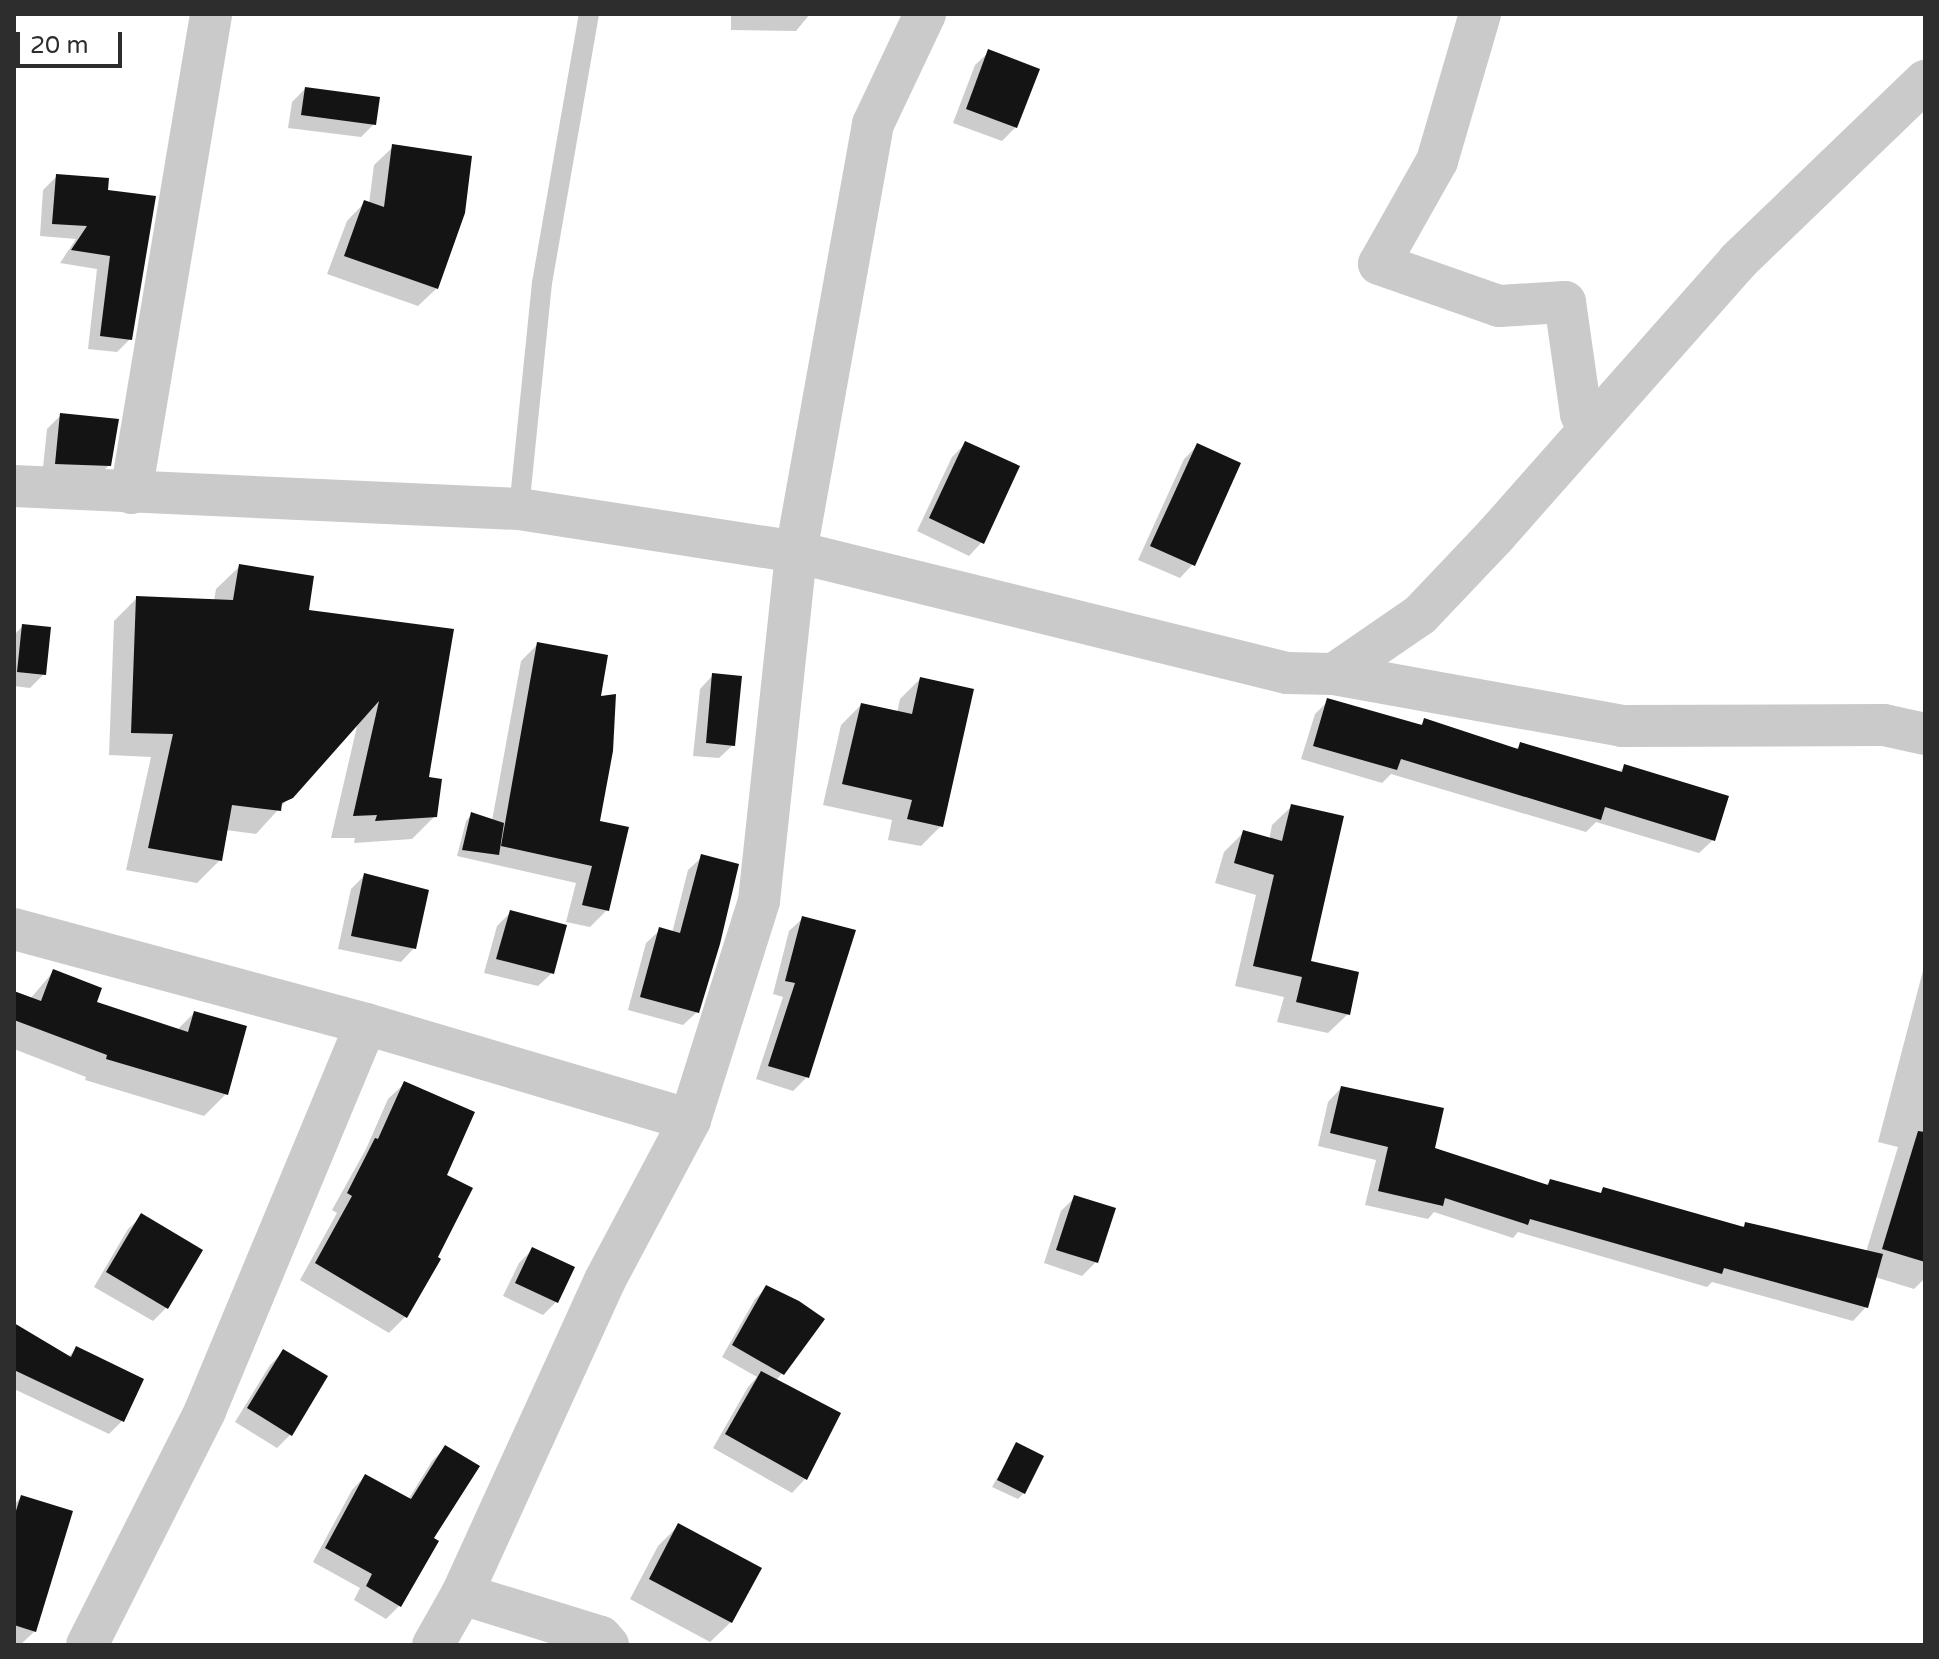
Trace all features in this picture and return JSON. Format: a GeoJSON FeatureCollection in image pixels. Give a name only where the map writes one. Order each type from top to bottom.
{"type":"FeatureCollection","features":[{"type":"Feature","properties":{"kind":"street"},"geometry":{"type":"LineString","coordinates":[[131,493],[211,14]]}},
{"type":"Feature","properties":{"kind":"street"},"geometry":{"type":"LineString","coordinates":[[433,1645],[462,1594],[605,1280],[690,1120],[759,901],[796,552],[873,124],[925,14]]}},
{"type":"Feature","properties":{"kind":"street"},"geometry":{"type":"LineString","coordinates":[[1480,14],[1437,161],[1379,264],[1499,306],[1565,302],[1581,414],[1588,430]]}},
{"type":"Feature","properties":{"kind":"street"},"geometry":{"type":"LineString","coordinates":[[1334,674],[1420,615],[1495,536],[1738,261],[1925,81]]}},
{"type":"Feature","properties":{"kind":"street"},"geometry":{"type":"LineString","coordinates":[[14,486],[519,509],[796,552],[1287,673],[1334,674],[1622,726],[1884,725],[1925,734]]}},
{"type":"Feature","properties":{"kind":"street"},"geometry":{"type":"LineString","coordinates":[[14,929],[366,1024],[690,1120]]}},
{"type":"Feature","properties":{"kind":"street"},"geometry":{"type":"LineString","coordinates":[[87,1645],[205,1411],[366,1024]]}},
{"type":"Feature","properties":{"kind":"street"},"geometry":{"type":"LineString","coordinates":[[462,1594],[601,1637],[608,1645]]}},
{"type":"Feature","properties":{"kind":"lane"},"geometry":{"type":"LineString","coordinates":[[519,509],[542,283],[589,14]]}},
{"type":"Feature","properties":{"kind":"building"},"geometry":{"type":"Polygon","coordinates":[[[988,49],[1040,69],[1017,128],[966,109],[988,49]]]}},
{"type":"Feature","properties":{"kind":"building"},"geometry":{"type":"Polygon","coordinates":[[[305,87],[380,97],[376,125],[301,115],[305,87]]]}},
{"type":"Feature","properties":{"kind":"building"},"geometry":{"type":"Polygon","coordinates":[[[392,144],[472,156],[465,213],[438,289],[344,256],[364,200],[384,207],[392,144]]]}},
{"type":"Feature","properties":{"kind":"building"},"geometry":{"type":"Polygon","coordinates":[[[56,174],[109,178],[108,190],[156,196],[132,340],[100,336],[110,256],[71,250],[87,226],[52,224],[56,174]]]}},
{"type":"Feature","properties":{"kind":"building"},"geometry":{"type":"Polygon","coordinates":[[[60,413],[119,419],[111,466],[55,464],[60,413]]]}},
{"type":"Feature","properties":{"kind":"building"},"geometry":{"type":"Polygon","coordinates":[[[965,441],[1020,466],[984,544],[929,518],[965,441]]]}},
{"type":"Feature","properties":{"kind":"building"},"geometry":{"type":"Polygon","coordinates":[[[1197,443],[1241,463],[1195,566],[1150,546],[1197,443]]]}},
{"type":"Feature","properties":{"kind":"building"},"geometry":{"type":"Polygon","coordinates":[[[239,564],[314,576],[309,610],[454,629],[429,777],[442,779],[437,817],[375,821],[377,815],[353,816],[379,701],[293,798],[282,803],[281,811],[232,805],[222,861],[148,848],[173,734],[131,733],[136,596],[233,600],[239,564]]]}},
{"type":"Feature","properties":{"kind":"building"},"geometry":{"type":"Polygon","coordinates":[[[22,624],[51,627],[46,675],[17,672],[22,624]]]}},
{"type":"Feature","properties":{"kind":"building"},"geometry":{"type":"Polygon","coordinates":[[[537,642],[608,655],[601,696],[616,694],[613,751],[600,821],[629,827],[609,911],[582,905],[592,866],[501,846],[537,642]]]}},
{"type":"Feature","properties":{"kind":"building"},"geometry":{"type":"Polygon","coordinates":[[[712,673],[742,676],[735,746],[706,743],[712,673]]]}},
{"type":"Feature","properties":{"kind":"building"},"geometry":{"type":"Polygon","coordinates":[[[920,677],[974,689],[943,827],[907,819],[912,800],[842,784],[861,703],[912,714],[920,677]]]}},
{"type":"Feature","properties":{"kind":"building"},"geometry":{"type":"Polygon","coordinates":[[[1327,698],[1422,725],[1424,718],[1518,749],[1520,742],[1622,772],[1624,764],[1729,796],[1715,841],[1605,807],[1601,820],[1401,759],[1397,770],[1313,746],[1327,698]]]}},
{"type":"Feature","properties":{"kind":"building"},"geometry":{"type":"Polygon","coordinates":[[[1291,804],[1344,816],[1311,961],[1359,972],[1350,1015],[1296,1002],[1302,977],[1253,966],[1274,875],[1234,863],[1243,830],[1282,841],[1291,804]]]}},
{"type":"Feature","properties":{"kind":"building"},"geometry":{"type":"Polygon","coordinates":[[[471,812],[504,823],[499,855],[462,850],[471,812]]]}},
{"type":"Feature","properties":{"kind":"building"},"geometry":{"type":"Polygon","coordinates":[[[701,854],[739,864],[699,1013],[640,997],[659,927],[680,933],[701,854]]]}},
{"type":"Feature","properties":{"kind":"building"},"geometry":{"type":"Polygon","coordinates":[[[364,873],[429,890],[416,949],[351,936],[364,873]]]}},
{"type":"Feature","properties":{"kind":"building"},"geometry":{"type":"Polygon","coordinates":[[[510,910],[567,925],[554,974],[496,959],[510,910]]]}},
{"type":"Feature","properties":{"kind":"building"},"geometry":{"type":"Polygon","coordinates":[[[802,916],[856,930],[809,1078],[768,1066],[795,983],[785,981],[802,916]]]}},
{"type":"Feature","properties":{"kind":"building"},"geometry":{"type":"Polygon","coordinates":[[[53,969],[102,988],[97,1002],[188,1032],[194,1011],[247,1026],[228,1095],[106,1059],[107,1055],[14,1020],[14,991],[41,1001],[53,969]]]}},
{"type":"Feature","properties":{"kind":"building"},"geometry":{"type":"Polygon","coordinates":[[[404,1081],[475,1112],[447,1175],[473,1188],[438,1257],[441,1259],[407,1318],[315,1263],[352,1196],[347,1193],[375,1138],[378,1139],[404,1081]]]}},
{"type":"Feature","properties":{"kind":"building"},"geometry":{"type":"Polygon","coordinates":[[[1341,1086],[1444,1108],[1435,1148],[1548,1185],[1550,1179],[1601,1193],[1603,1187],[1744,1227],[1745,1222],[1883,1254],[1868,1308],[1724,1268],[1722,1274],[1530,1219],[1528,1225],[1445,1198],[1443,1206],[1378,1191],[1388,1147],[1330,1133],[1341,1086]]]}},
{"type":"Feature","properties":{"kind":"building"},"geometry":{"type":"Polygon","coordinates":[[[1918,1131],[1925,1132],[1925,1262],[1882,1249],[1918,1131]]]}},
{"type":"Feature","properties":{"kind":"building"},"geometry":{"type":"Polygon","coordinates":[[[1074,1195],[1116,1208],[1098,1263],[1056,1250],[1074,1195]]]}},
{"type":"Feature","properties":{"kind":"building"},"geometry":{"type":"Polygon","coordinates":[[[141,1213],[203,1250],[168,1309],[106,1272],[141,1213]]]}},
{"type":"Feature","properties":{"kind":"building"},"geometry":{"type":"Polygon","coordinates":[[[532,1247],[575,1267],[558,1303],[515,1283],[532,1247]]]}},
{"type":"Feature","properties":{"kind":"building"},"geometry":{"type":"Polygon","coordinates":[[[766,1285],[799,1301],[825,1319],[784,1375],[732,1345],[766,1285]]]}},
{"type":"Feature","properties":{"kind":"building"},"geometry":{"type":"Polygon","coordinates":[[[14,1323],[71,1357],[76,1346],[144,1379],[124,1422],[14,1370],[14,1323]]]}},
{"type":"Feature","properties":{"kind":"building"},"geometry":{"type":"Polygon","coordinates":[[[283,1349],[328,1376],[292,1436],[247,1408],[283,1349]]]}},
{"type":"Feature","properties":{"kind":"building"},"geometry":{"type":"Polygon","coordinates":[[[761,1371],[841,1413],[807,1480],[725,1434],[761,1371]]]}},
{"type":"Feature","properties":{"kind":"building"},"geometry":{"type":"Polygon","coordinates":[[[1016,1442],[1044,1456],[1025,1494],[997,1480],[1016,1442]]]}},
{"type":"Feature","properties":{"kind":"building"},"geometry":{"type":"Polygon","coordinates":[[[445,1445],[480,1466],[434,1538],[439,1541],[401,1607],[366,1586],[372,1574],[325,1548],[365,1474],[411,1499],[445,1445]]]}},
{"type":"Feature","properties":{"kind":"building"},"geometry":{"type":"Polygon","coordinates":[[[21,1495],[73,1511],[36,1632],[14,1625],[14,1517],[21,1495]]]}},
{"type":"Feature","properties":{"kind":"building"},"geometry":{"type":"Polygon","coordinates":[[[678,1523],[762,1568],[732,1623],[649,1579],[678,1523]]]}}]}
